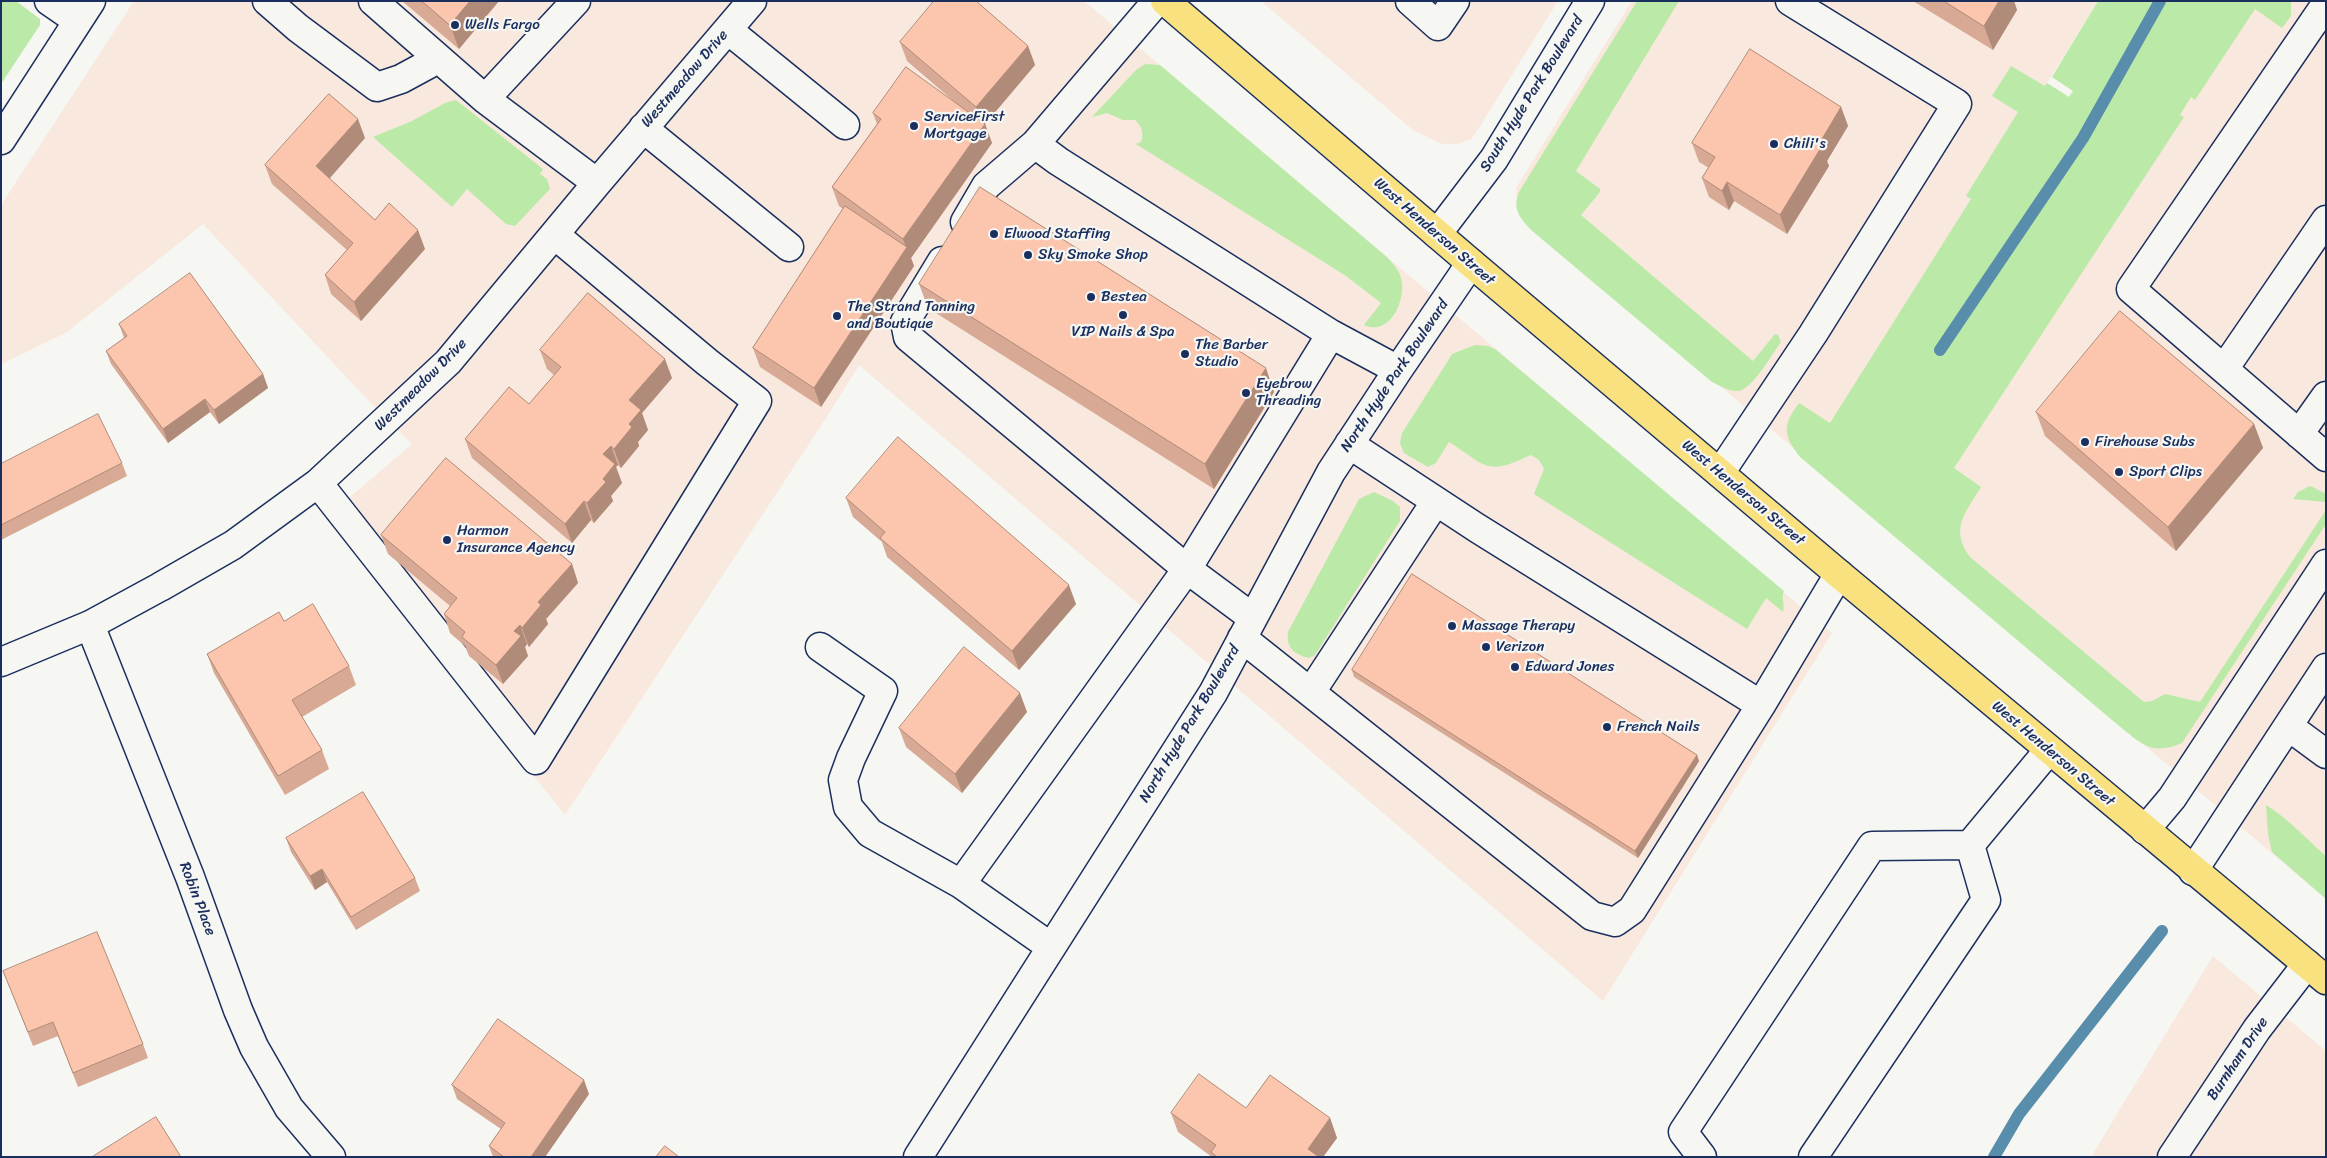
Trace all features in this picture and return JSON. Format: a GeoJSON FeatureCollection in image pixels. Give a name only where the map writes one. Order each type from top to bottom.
{"type":"FeatureCollection","features":[{"type":"Feature","properties":{"kind":"main road","name":"West Henderson Street"},"geometry":{"type":"LineString","coordinates":[[1166,2],[1839,574],[2316,972]]}},
{"type":"Feature","properties":{"kind":"street"},"geometry":{"type":"LineString","coordinates":[[1,140],[85,11],[49,1]]}},
{"type":"Feature","properties":{"kind":"street"},"geometry":{"type":"LineString","coordinates":[[267,1],[305,33],[377,87],[401,80],[438,59]]}},
{"type":"Feature","properties":{"kind":"street"},"geometry":{"type":"LineString","coordinates":[[374,1],[484,99],[596,183]]}},
{"type":"Feature","properties":{"kind":"street"},"geometry":{"type":"LineString","coordinates":[[484,99],[576,1]]}},
{"type":"Feature","properties":{"kind":"street","name":"Westmeadow Drive"},"geometry":{"type":"LineString","coordinates":[[1,662],[90,625],[232,545],[318,483],[448,362],[555,235],[596,183],[752,1]]}},
{"type":"Feature","properties":{"kind":"street"},"geometry":{"type":"LineString","coordinates":[[1410,1],[1438,26],[1455,1]]}},
{"type":"Feature","properties":{"kind":"street","name":"South Hyde Park Boulevard"},"geometry":{"type":"LineString","coordinates":[[1437,234],[1494,158],[1590,1]]}},
{"type":"Feature","properties":{"kind":"street"},"geometry":{"type":"LineString","coordinates":[[1720,473],[1812,334],[1957,104],[1790,1]]}},
{"type":"Feature","properties":{"kind":"street"},"geometry":{"type":"LineString","coordinates":[[1166,2],[1035,144],[986,186],[906,322],[908,337],[1187,569],[1311,692],[1592,916],[1615,922],[1632,910],[1761,705],[1839,574]]}},
{"type":"Feature","properties":{"kind":"street"},"geometry":{"type":"LineString","coordinates":[[2326,4],[2131,290],[2326,457]]}},
{"type":"Feature","properties":{"kind":"street"},"geometry":{"type":"LineString","coordinates":[[728,30],[845,125]]}},
{"type":"Feature","properties":{"kind":"street"},"geometry":{"type":"LineString","coordinates":[[643,128],[790,247]]}},
{"type":"Feature","properties":{"kind":"street"},"geometry":{"type":"LineString","coordinates":[[1035,144],[1058,161],[1331,334],[1398,370]]}},
{"type":"Feature","properties":{"kind":"street"},"geometry":{"type":"LineString","coordinates":[[2224,370],[2326,220]]}},
{"type":"Feature","properties":{"kind":"street"},"geometry":{"type":"LineString","coordinates":[[318,483],[536,760],[757,401],[555,235]]}},
{"type":"Feature","properties":{"kind":"street","name":"North Hyde Park Boulevard"},"geometry":{"type":"LineString","coordinates":[[918,1157],[1213,693],[1331,472],[1471,263]]}},
{"type":"Feature","properties":{"kind":"street"},"geometry":{"type":"LineString","coordinates":[[961,884],[1004,827],[1187,569],[1331,334]]}},
{"type":"Feature","properties":{"kind":"street"},"geometry":{"type":"LineString","coordinates":[[2299,434],[2326,396]]}},
{"type":"Feature","properties":{"kind":"street"},"geometry":{"type":"LineString","coordinates":[[1349,444],[1436,501],[1761,705]]}},
{"type":"Feature","properties":{"kind":"street"},"geometry":{"type":"LineString","coordinates":[[1311,692],[1436,501]]}},
{"type":"Feature","properties":{"kind":"street"},"geometry":{"type":"LineString","coordinates":[[2145,830],[2172,798],[2326,564]]}},
{"type":"Feature","properties":{"kind":"street","name":"Robin Place"},"geometry":{"type":"LineString","coordinates":[[90,625],[193,885],[238,1010],[254,1047],[288,1108],[331,1157]]}},
{"type":"Feature","properties":{"kind":"street"},"geometry":{"type":"LineString","coordinates":[[820,647],[883,691],[851,758],[844,780],[848,807],[870,833],[961,884],[1051,947]]}},
{"type":"Feature","properties":{"kind":"street"},"geometry":{"type":"LineString","coordinates":[[2193,871],[2326,668]]}},
{"type":"Feature","properties":{"kind":"street"},"geometry":{"type":"LineString","coordinates":[[2288,726],[2326,754]]}},
{"type":"Feature","properties":{"kind":"street"},"geometry":{"type":"LineString","coordinates":[[1702,1157],[1683,1132],[1872,846],[1970,845],[2049,750]]}},
{"type":"Feature","properties":{"kind":"street"},"geometry":{"type":"LineString","coordinates":[[1813,1157],[1986,900],[1970,845]]}},
{"type":"Feature","properties":{"kind":"street","name":"Burnham Drive"},"geometry":{"type":"LineString","coordinates":[[2172,1157],[2257,1029],[2316,972]]}},
{"type":"Feature","properties":{"kind":"shaded area"},"geometry":{"type":"Polygon","coordinates":[[[134,1],[1084,1],[1832,633],[1603,1001],[859,365],[565,815],[328,516],[412,444],[365,397],[203,224],[67,332],[2,364],[1,205],[134,1]]]}},
{"type":"Feature","properties":{"kind":"shaded area"},"geometry":{"type":"Polygon","coordinates":[[[1261,1],[1558,1],[1471,139],[1458,144],[1442,144],[1414,131],[1261,1]]]}},
{"type":"Feature","properties":{"kind":"shaded area"},"geometry":{"type":"Polygon","coordinates":[[[1632,1],[2098,1],[2046,85],[2122,132],[2204,1],[2326,1],[2326,899],[1524,220],[1517,205],[1516,188],[1632,1]]]}},
{"type":"Feature","properties":{"kind":"shaded area"},"geometry":{"type":"Polygon","coordinates":[[[2213,956],[2326,1051],[2326,1157],[2091,1157],[2213,956]]]}},
{"type":"Feature","properties":{"kind":"green space"},"geometry":{"type":"Polygon","coordinates":[[[1,1],[16,1],[40,19],[40,25],[1,84],[1,1]]]}},
{"type":"Feature","properties":{"kind":"green space"},"geometry":{"type":"Polygon","coordinates":[[[1637,1],[1679,1],[1576,171],[1600,189],[1600,192],[1581,215],[1753,361],[1775,334],[1778,335],[1781,342],[1762,370],[1750,384],[1738,391],[1727,389],[1712,382],[1531,230],[1518,213],[1516,203],[1519,192],[1637,1]]]}},
{"type":"Feature","properties":{"kind":"green space"},"geometry":{"type":"Polygon","coordinates":[[[2098,1],[2291,1],[2291,16],[2282,28],[2255,9],[2195,100],[2191,97],[2180,115],[2184,117],[1954,468],[1981,487],[1965,513],[1960,529],[1964,547],[1970,557],[2144,702],[2152,701],[2165,694],[2200,702],[2326,510],[2326,524],[2182,743],[2162,748],[2147,746],[2126,732],[1800,457],[1790,443],[1787,430],[1787,424],[1799,403],[1830,423],[1971,199],[1966,196],[2018,112],[1992,96],[2011,66],[2045,86],[2047,83],[2069,97],[2073,91],[2052,77],[2098,1]]]}},
{"type":"Feature","properties":{"kind":"green space"},"geometry":{"type":"Polygon","coordinates":[[[1145,64],[1160,65],[1388,258],[1399,272],[1402,287],[1399,305],[1389,321],[1382,326],[1364,325],[1381,303],[1346,276],[1136,144],[1141,142],[1142,133],[1141,127],[1135,120],[1123,120],[1107,113],[1092,117],[1136,70],[1145,64]]]}},
{"type":"Feature","properties":{"kind":"green space"},"geometry":{"type":"Polygon","coordinates":[[[456,100],[543,169],[540,174],[547,179],[550,189],[515,226],[506,224],[467,189],[452,207],[373,137],[412,121],[445,103],[456,100]]]}},
{"type":"Feature","properties":{"kind":"green space"},"geometry":{"type":"Polygon","coordinates":[[[1475,345],[1488,346],[1495,349],[1784,591],[1783,612],[1766,598],[1747,629],[1534,494],[1544,469],[1539,460],[1531,455],[1505,465],[1488,466],[1480,463],[1449,442],[1436,463],[1428,467],[1404,453],[1400,443],[1402,433],[1452,354],[1475,345]]]}},
{"type":"Feature","properties":{"kind":"green space"},"geometry":{"type":"Polygon","coordinates":[[[2310,486],[2325,493],[2326,502],[2293,499],[2298,492],[2310,486]]]}},
{"type":"Feature","properties":{"kind":"green space"},"geometry":{"type":"Polygon","coordinates":[[[1374,492],[1393,501],[1400,507],[1400,521],[1315,655],[1309,658],[1299,654],[1292,650],[1288,642],[1288,632],[1359,499],[1374,492]]]}},
{"type":"Feature","properties":{"kind":"green space"},"geometry":{"type":"Polygon","coordinates":[[[2266,805],[2290,823],[2326,856],[2326,899],[2272,852],[2268,835],[2266,805]]]}},
{"type":"Feature","properties":{"kind":"building"},"geometry":{"type":"Polygon","coordinates":[[[422,1],[470,1],[450,25],[422,1]]]}},
{"type":"Feature","properties":{"kind":"building"},"geometry":{"type":"Polygon","coordinates":[[[934,1],[976,1],[1028,46],[976,107],[900,42],[934,1]]]}},
{"type":"Feature","properties":{"kind":"building"},"geometry":{"type":"Polygon","coordinates":[[[1944,1],[1999,1],[1984,26],[1944,1]]]}},
{"type":"Feature","properties":{"kind":"building","name":"Chili's"},"geometry":{"type":"Polygon","coordinates":[[[1750,49],[1841,107],[1819,144],[1822,146],[1780,215],[1727,182],[1722,191],[1702,178],[1715,157],[1692,143],[1750,49]]]}},
{"type":"Feature","properties":{"kind":"building"},"geometry":{"type":"Polygon","coordinates":[[[906,67],[985,124],[903,239],[832,187],[881,119],[873,113],[906,67]]]}},
{"type":"Feature","properties":{"kind":"building"},"geometry":{"type":"Polygon","coordinates":[[[329,94],[358,119],[316,166],[375,220],[389,203],[418,230],[354,302],[325,275],[353,243],[265,165],[329,94]]]}},
{"type":"Feature","properties":{"kind":"building"},"geometry":{"type":"Polygon","coordinates":[[[980,187],[1266,368],[1205,464],[919,284],[980,187]]]}},
{"type":"Feature","properties":{"kind":"building","name":"The Strand Tanning and Boutique"},"geometry":{"type":"Polygon","coordinates":[[[845,206],[907,247],[814,388],[753,348],[845,206]]]}},
{"type":"Feature","properties":{"kind":"building"},"geometry":{"type":"Polygon","coordinates":[[[190,273],[263,374],[214,410],[205,399],[163,429],[106,351],[127,336],[119,324],[190,273]]]}},
{"type":"Feature","properties":{"kind":"building"},"geometry":{"type":"Polygon","coordinates":[[[588,293],[665,359],[629,400],[641,410],[629,424],[632,427],[614,449],[611,446],[603,454],[615,464],[603,479],[606,482],[587,503],[584,501],[565,524],[465,439],[509,387],[529,404],[561,367],[540,350],[588,293]]]}},
{"type":"Feature","properties":{"kind":"building"},"geometry":{"type":"Polygon","coordinates":[[[2120,311],[2254,424],[2168,527],[2036,412],[2120,311]]]}},
{"type":"Feature","properties":{"kind":"building"},"geometry":{"type":"Polygon","coordinates":[[[98,414],[122,463],[1,525],[1,464],[98,414]]]}},
{"type":"Feature","properties":{"kind":"building"},"geometry":{"type":"Polygon","coordinates":[[[898,437],[1069,585],[1012,651],[880,538],[885,532],[846,498],[898,437]]]}},
{"type":"Feature","properties":{"kind":"building"},"geometry":{"type":"Polygon","coordinates":[[[446,458],[572,564],[538,602],[541,605],[522,628],[520,625],[514,631],[521,636],[496,665],[462,637],[465,632],[444,614],[457,598],[381,535],[446,458]]]}},
{"type":"Feature","properties":{"kind":"building"},"geometry":{"type":"Polygon","coordinates":[[[1412,574],[1697,755],[1635,851],[1352,670],[1412,574]]]}},
{"type":"Feature","properties":{"kind":"building"},"geometry":{"type":"Polygon","coordinates":[[[313,604],[349,666],[292,700],[322,750],[278,776],[207,654],[279,612],[284,621],[313,604]]]}},
{"type":"Feature","properties":{"kind":"building"},"geometry":{"type":"Polygon","coordinates":[[[964,647],[1020,693],[955,774],[899,728],[964,647]]]}},
{"type":"Feature","properties":{"kind":"building"},"geometry":{"type":"Polygon","coordinates":[[[363,792],[415,878],[351,917],[322,869],[310,876],[286,838],[363,792]]]}},
{"type":"Feature","properties":{"kind":"building"},"geometry":{"type":"Polygon","coordinates":[[[97,932],[143,1044],[73,1073],[53,1022],[28,1032],[3,971],[97,932]]]}},
{"type":"Feature","properties":{"kind":"building"},"geometry":{"type":"Polygon","coordinates":[[[498,1019],[584,1080],[531,1157],[504,1157],[489,1146],[505,1123],[452,1085],[498,1019]]]}},
{"type":"Feature","properties":{"kind":"building"},"geometry":{"type":"Polygon","coordinates":[[[1199,1074],[1246,1108],[1270,1075],[1330,1118],[1308,1149],[1319,1157],[1217,1157],[1211,1152],[1216,1145],[1171,1113],[1199,1074]]]}},
{"type":"Feature","properties":{"kind":"building"},"geometry":{"type":"Polygon","coordinates":[[[156,1117],[181,1157],[92,1157],[156,1117]]]}},
{"type":"Feature","properties":{"kind":"building"},"geometry":{"type":"Polygon","coordinates":[[[665,1146],[679,1157],[656,1157],[665,1146]]]}},
{"type":"Feature","properties":{"kind":"waterway"},"geometry":{"type":"LineString","coordinates":[[1940,350],[2083,138],[2160,1]]}},
{"type":"Feature","properties":{"kind":"waterway"},"geometry":{"type":"LineString","coordinates":[[1994,1157],[2019,1114],[2162,931]]}},
{"type":"Feature","properties":{"kind":"place","name":"Wells Fargo"},"geometry":{"type":"Point","coordinates":[455,25]}},
{"type":"Feature","properties":{"kind":"place","name":"ServiceFirst Mortgage"},"geometry":{"type":"Point","coordinates":[914,126]}},
{"type":"Feature","properties":{"kind":"place","name":"Chili's"},"geometry":{"type":"Point","coordinates":[1774,144]}},
{"type":"Feature","properties":{"kind":"place","name":"Elwood Staffing"},"geometry":{"type":"Point","coordinates":[994,234]}},
{"type":"Feature","properties":{"kind":"place","name":"Sky Smoke Shop"},"geometry":{"type":"Point","coordinates":[1028,255]}},
{"type":"Feature","properties":{"kind":"place","name":"Bestea"},"geometry":{"type":"Point","coordinates":[1091,297]}},
{"type":"Feature","properties":{"kind":"place","name":"VIP Nails & Spa"},"geometry":{"type":"Point","coordinates":[1123,315]}},
{"type":"Feature","properties":{"kind":"place","name":"The Strand Tanning and Boutique"},"geometry":{"type":"Point","coordinates":[837,316]}},
{"type":"Feature","properties":{"kind":"place","name":"The Barber Studio"},"geometry":{"type":"Point","coordinates":[1185,354]}},
{"type":"Feature","properties":{"kind":"place","name":"Eyebrow Threading"},"geometry":{"type":"Point","coordinates":[1246,393]}},
{"type":"Feature","properties":{"kind":"place","name":"Firehouse Subs"},"geometry":{"type":"Point","coordinates":[2085,442]}},
{"type":"Feature","properties":{"kind":"place","name":"Sport Clips"},"geometry":{"type":"Point","coordinates":[2119,472]}},
{"type":"Feature","properties":{"kind":"place","name":"Harmon Insurance Agency"},"geometry":{"type":"Point","coordinates":[447,540]}},
{"type":"Feature","properties":{"kind":"place","name":"Massage Therapy"},"geometry":{"type":"Point","coordinates":[1452,626]}},
{"type":"Feature","properties":{"kind":"place","name":"Verizon"},"geometry":{"type":"Point","coordinates":[1486,647]}},
{"type":"Feature","properties":{"kind":"place","name":"Edward Jones"},"geometry":{"type":"Point","coordinates":[1515,667]}},
{"type":"Feature","properties":{"kind":"place","name":"French Nails"},"geometry":{"type":"Point","coordinates":[1607,727]}}]}
